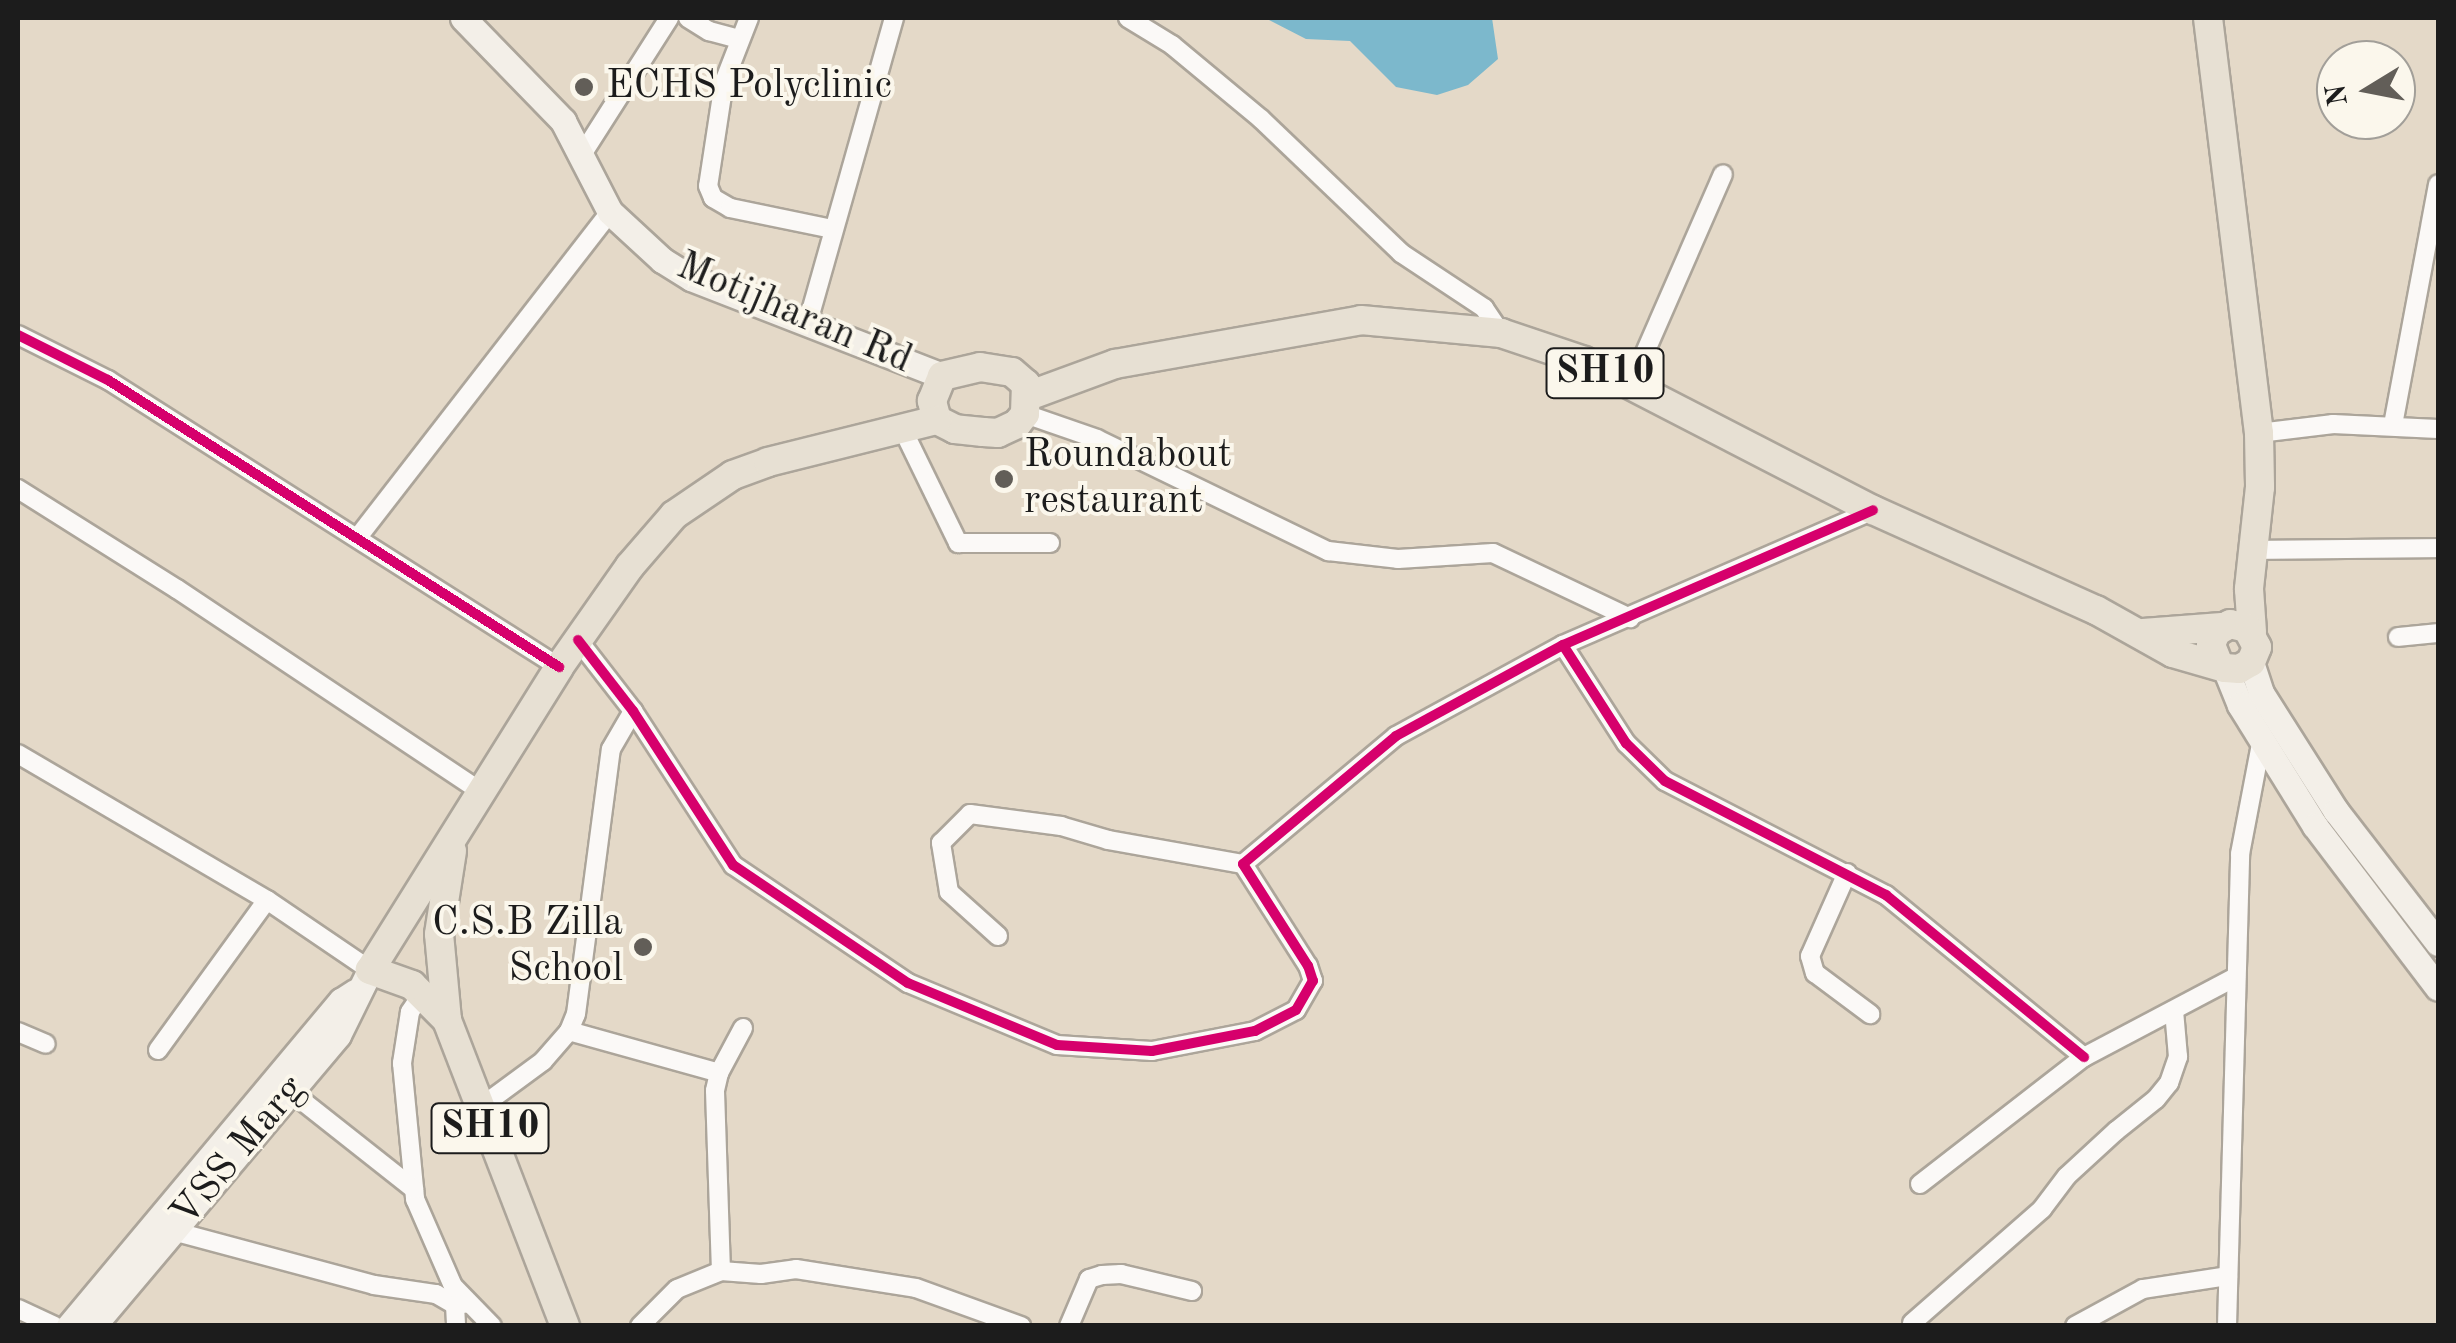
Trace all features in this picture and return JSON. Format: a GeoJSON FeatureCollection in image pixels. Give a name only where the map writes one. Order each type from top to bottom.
{"type":"FeatureCollection","features":[{"type":"Feature","properties":{"kind":"main road","name":"Motijharan Rd"},"geometry":{"type":"LineString","coordinates":[[464,18],[563,121],[610,212],[662,260],[691,278],[942,376]]}},
{"type":"Feature","properties":{"kind":"main road"},"geometry":{"type":"LineString","coordinates":[[2208,18],[2259,433],[2256,550],[2250,589],[2235,628],[2210,645],[2260,693],[2272,730],[2315,826],[2438,988]]}},
{"type":"Feature","properties":{"kind":"main road","name":"SH10"},"geometry":{"type":"LineString","coordinates":[[564,1326],[446,1020],[412,985],[364,979],[559,667],[630,566],[696,496],[768,462],[937,420],[955,429],[998,432],[1017,424],[1026,406],[1115,364],[1361,320],[1501,333],[1584,361],[1873,510],[2142,633],[2173,652],[2232,665]]}},
{"type":"Feature","properties":{"kind":"main road"},"geometry":{"type":"LineString","coordinates":[[937,420],[932,402],[942,376],[996,368],[1012,372],[1026,384],[1026,406]]}},
{"type":"Feature","properties":{"kind":"main road","name":"SH10"},"geometry":{"type":"LineString","coordinates":[[2142,633],[2235,628]]}},
{"type":"Feature","properties":{"kind":"main road"},"geometry":{"type":"LineString","coordinates":[[2232,665],[2257,647],[2235,628]]}},
{"type":"Feature","properties":{"kind":"main road"},"geometry":{"type":"LineString","coordinates":[[2272,730],[2438,943]]}},
{"type":"Feature","properties":{"kind":"main road"},"geometry":{"type":"LineString","coordinates":[[446,1020],[439,934],[453,840]]}},
{"type":"Feature","properties":{"kind":"main road"},"geometry":{"type":"LineString","coordinates":[[69,1326],[341,1001],[364,979]]}},
{"type":"Feature","properties":{"kind":"main road","name":"VSS Marg"},"geometry":{"type":"LineString","coordinates":[[94,1326],[338,1034],[352,1012],[364,979]]}},
{"type":"Feature","properties":{"kind":"street"},"geometry":{"type":"LineString","coordinates":[[583,154],[669,18]]}},
{"type":"Feature","properties":{"kind":"street"},"geometry":{"type":"LineString","coordinates":[[688,18],[709,31],[738,39]]}},
{"type":"Feature","properties":{"kind":"street"},"geometry":{"type":"LineString","coordinates":[[749,18],[724,82],[708,186],[713,198],[730,208],[832,228]]}},
{"type":"Feature","properties":{"kind":"street"},"geometry":{"type":"LineString","coordinates":[[808,322],[894,18]]}},
{"type":"Feature","properties":{"kind":"street"},"geometry":{"type":"LineString","coordinates":[[1128,18],[1172,45],[1261,119],[1401,253],[1484,308],[1501,333]]}},
{"type":"Feature","properties":{"kind":"street"},"geometry":{"type":"LineString","coordinates":[[1630,388],[1723,174]]}},
{"type":"Feature","properties":{"kind":"street"},"geometry":{"type":"LineString","coordinates":[[2393,426],[2438,184]]}},
{"type":"Feature","properties":{"kind":"street"},"geometry":{"type":"LineString","coordinates":[[358,537],[610,212]]}},
{"type":"Feature","properties":{"kind":"street"},"geometry":{"type":"LineString","coordinates":[[18,335],[108,380],[559,667]]}},
{"type":"Feature","properties":{"kind":"street"},"geometry":{"type":"LineString","coordinates":[[1026,406],[1328,550],[1398,559],[1493,553],[1630,618]]}},
{"type":"Feature","properties":{"kind":"street"},"geometry":{"type":"LineString","coordinates":[[2259,433],[2333,424],[2438,429]]}},
{"type":"Feature","properties":{"kind":"street"},"geometry":{"type":"LineString","coordinates":[[903,430],[958,543],[1050,543]]}},
{"type":"Feature","properties":{"kind":"street"},"geometry":{"type":"LineString","coordinates":[[18,490],[178,589],[481,792]]}},
{"type":"Feature","properties":{"kind":"street"},"geometry":{"type":"LineString","coordinates":[[1243,864],[1396,736],[1564,644],[1873,510]]}},
{"type":"Feature","properties":{"kind":"street"},"geometry":{"type":"LineString","coordinates":[[2256,550],[2438,548]]}},
{"type":"Feature","properties":{"kind":"street"},"geometry":{"type":"LineString","coordinates":[[2398,637],[2438,633]]}},
{"type":"Feature","properties":{"kind":"street"},"geometry":{"type":"LineString","coordinates":[[578,640],[632,710],[733,865],[908,983],[1056,1045],[1152,1051],[1255,1032],[1296,1010],[1312,981],[1308,966],[1243,864],[1108,840],[1062,826],[970,814],[941,843],[949,892],[998,936]]}},
{"type":"Feature","properties":{"kind":"street"},"geometry":{"type":"LineString","coordinates":[[1564,644],[1626,743],[1666,781],[1886,895],[2084,1058]]}},
{"type":"Feature","properties":{"kind":"street"},"geometry":{"type":"LineString","coordinates":[[482,1106],[543,1062],[569,1032],[576,1014],[612,749],[632,710]]}},
{"type":"Feature","properties":{"kind":"street"},"geometry":{"type":"LineString","coordinates":[[2227,1326],[2240,854],[2272,730]]}},
{"type":"Feature","properties":{"kind":"street"},"geometry":{"type":"LineString","coordinates":[[20,759],[267,900],[364,979]]}},
{"type":"Feature","properties":{"kind":"street"},"geometry":{"type":"LineString","coordinates":[[1848,872],[1810,956],[1814,973],[1870,1014]]}},
{"type":"Feature","properties":{"kind":"street"},"geometry":{"type":"LineString","coordinates":[[158,1050],[267,900]]}},
{"type":"Feature","properties":{"kind":"street"},"geometry":{"type":"LineString","coordinates":[[1920,1184],[2084,1058],[2236,977]]}},
{"type":"Feature","properties":{"kind":"street"},"geometry":{"type":"LineString","coordinates":[[422,994],[410,1012],[402,1062],[414,1188],[438,1258],[462,1304],[456,1326]]}},
{"type":"Feature","properties":{"kind":"street"},"geometry":{"type":"LineString","coordinates":[[1912,1323],[2042,1209],[2067,1176],[2156,1099],[2169,1083],[2178,1057],[2174,1010]]}},
{"type":"Feature","properties":{"kind":"street"},"geometry":{"type":"LineString","coordinates":[[721,1271],[716,1091],[719,1073],[743,1028]]}},
{"type":"Feature","properties":{"kind":"street"},"geometry":{"type":"LineString","coordinates":[[18,1032],[46,1044]]}},
{"type":"Feature","properties":{"kind":"street"},"geometry":{"type":"LineString","coordinates":[[569,1032],[719,1073]]}},
{"type":"Feature","properties":{"kind":"street"},"geometry":{"type":"LineString","coordinates":[[290,1092],[414,1188]]}},
{"type":"Feature","properties":{"kind":"street"},"geometry":{"type":"LineString","coordinates":[[173,1231],[374,1285],[436,1294],[462,1304],[492,1326]]}},
{"type":"Feature","properties":{"kind":"street"},"geometry":{"type":"LineString","coordinates":[[640,1326],[677,1289],[721,1271],[761,1274],[796,1269],[916,1288],[1021,1326]]}},
{"type":"Feature","properties":{"kind":"street"},"geometry":{"type":"LineString","coordinates":[[1069,1326],[1090,1279],[1121,1274],[1192,1290]]}},
{"type":"Feature","properties":{"kind":"street"},"geometry":{"type":"LineString","coordinates":[[2075,1326],[2143,1290],[2228,1276]]}},
{"type":"Feature","properties":{"kind":"street"},"geometry":{"type":"LineString","coordinates":[[18,1309],[54,1326]]}},
{"type":"Feature","properties":{"kind":"water"},"geometry":{"type":"Polygon","coordinates":[[[1265,18],[1492,18],[1498,59],[1468,85],[1437,95],[1396,87],[1350,41],[1306,39],[1265,18]]]}},
{"type":"Feature","properties":{"kind":"cycle path"},"geometry":{"type":"LineString","coordinates":[[18,335],[108,380],[559,667]]}},
{"type":"Feature","properties":{"kind":"cycle path"},"geometry":{"type":"LineString","coordinates":[[578,640],[633,711],[733,865],[908,983],[1057,1045],[1152,1051],[1255,1031],[1296,1010],[1313,981],[1308,966],[1243,864],[1396,736],[1563,645],[1873,510]]}},
{"type":"Feature","properties":{"kind":"cycle path"},"geometry":{"type":"LineString","coordinates":[[1563,645],[1626,743],[1665,781],[1886,895],[2084,1057]]}},
{"type":"Feature","properties":{"kind":"place","name":"ECHS Polyclinic"},"geometry":{"type":"Point","coordinates":[584,87]}},
{"type":"Feature","properties":{"kind":"place","name":"Roundabout restaurant"},"geometry":{"type":"Point","coordinates":[1004,479]}},
{"type":"Feature","properties":{"kind":"place","name":"C.S.B Zilla School"},"geometry":{"type":"Point","coordinates":[643,947]}}]}
